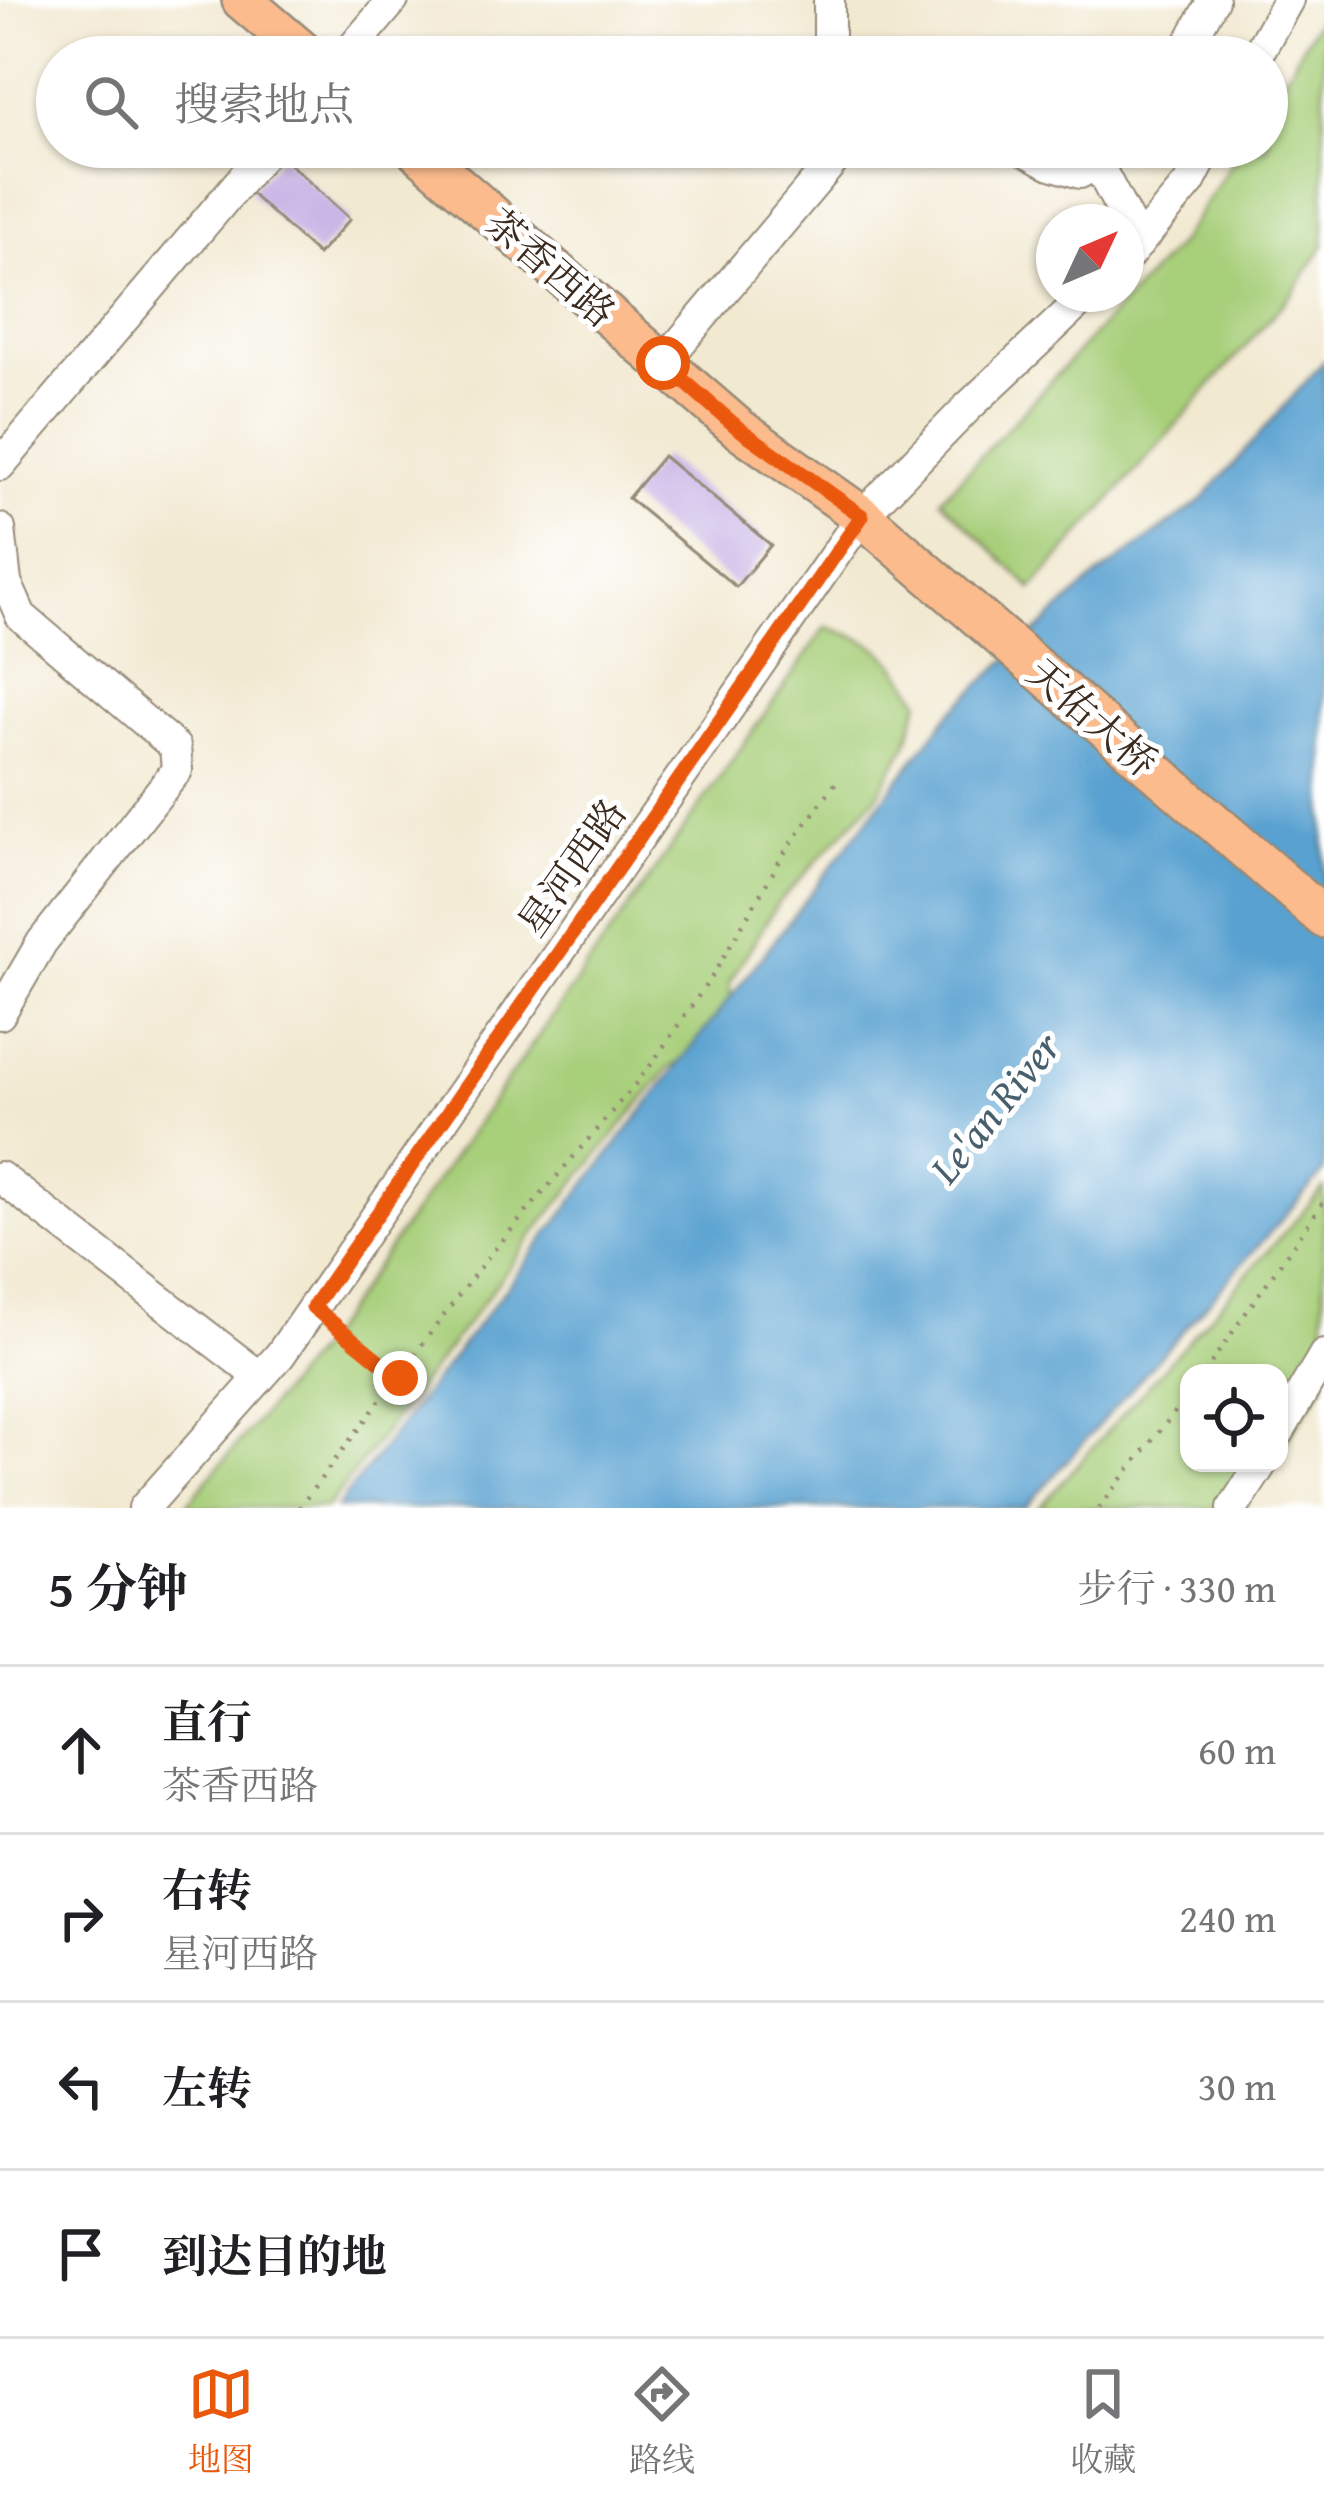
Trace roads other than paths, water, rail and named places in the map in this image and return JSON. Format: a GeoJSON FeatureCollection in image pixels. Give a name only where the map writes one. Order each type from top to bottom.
{"type":"FeatureCollection","features":[{"type":"Feature","properties":{"kind":"main road"},"geometry":{"type":"LineString","coordinates":[[242,0],[284,36]]}},
{"type":"Feature","properties":{"kind":"main road","name":"茶香西路"},"geometry":{"type":"LineString","coordinates":[[437,168],[738,428],[862,516]]}},
{"type":"Feature","properties":{"kind":"main road","name":"天佑大桥"},"geometry":{"type":"LineString","coordinates":[[862,516],[1324,918]]}},
{"type":"Feature","properties":{"kind":"street"},"geometry":{"type":"LineString","coordinates":[[363,36],[393,0]]}},
{"type":"Feature","properties":{"kind":"street"},"geometry":{"type":"LineString","coordinates":[[829,0],[830,36]]}},
{"type":"Feature","properties":{"kind":"street"},"geometry":{"type":"LineString","coordinates":[[1193,36],[1213,0]]}},
{"type":"Feature","properties":{"kind":"street"},"geometry":{"type":"LineString","coordinates":[[1268,36],[1288,0]]}},
{"type":"Feature","properties":{"kind":"street"},"geometry":{"type":"LineString","coordinates":[[0,465],[251,168]]}},
{"type":"Feature","properties":{"kind":"street"},"geometry":{"type":"LineString","coordinates":[[663,363],[828,168]]}},
{"type":"Feature","properties":{"kind":"street"},"geometry":{"type":"LineString","coordinates":[[1113,168],[1122,204]]}},
{"type":"Feature","properties":{"kind":"street"},"geometry":{"type":"LineString","coordinates":[[1144,237],[1197,168]]}},
{"type":"Feature","properties":{"kind":"street","name":"星河西路"},"geometry":{"type":"LineString","coordinates":[[144,1508],[260,1377],[313,1307],[862,516],[1069,312]]}},
{"type":"Feature","properties":{"kind":"street"},"geometry":{"type":"LineString","coordinates":[[0,530],[5,582],[21,616],[175,748],[177,770],[42,942],[0,1014]]}},
{"type":"Feature","properties":{"kind":"street"},"geometry":{"type":"LineString","coordinates":[[0,1177],[260,1377]]}},
{"type":"Feature","properties":{"kind":"street"},"geometry":{"type":"LineString","coordinates":[[1288,1416],[1324,1354]]}},
{"type":"Feature","properties":{"kind":"street"},"geometry":{"type":"LineString","coordinates":[[1234,1508],[1256,1472]]}},
{"type":"Feature","properties":{"kind":"water","name":"Le'an River"},"geometry":{"type":"Polygon","coordinates":[[[1324,361],[1324,1172],[1025,1508],[336,1508],[949,714],[1091,581],[1201,501],[1324,361]]]}}]}
